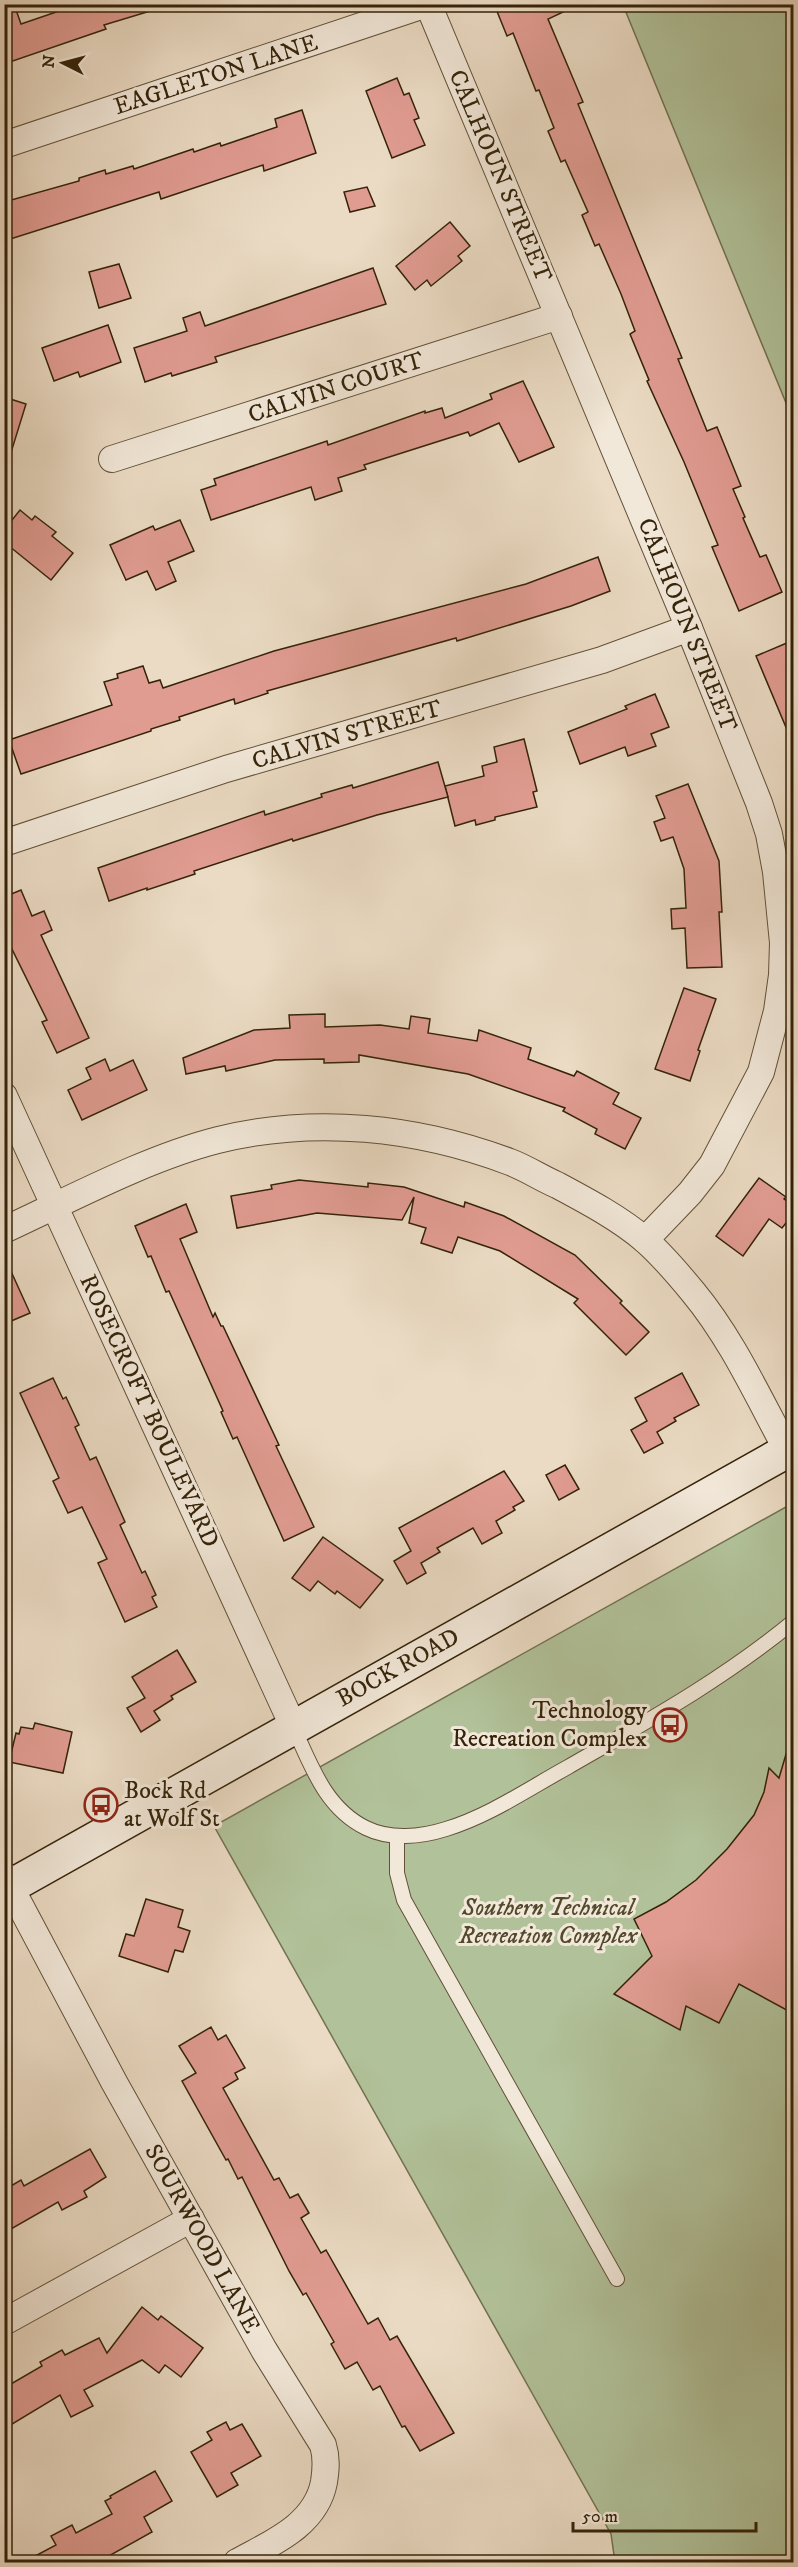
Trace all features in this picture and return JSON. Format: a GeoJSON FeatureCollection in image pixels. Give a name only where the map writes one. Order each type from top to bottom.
{"type":"FeatureCollection","features":[{"type":"Feature","properties":{"kind":"main road","name":"BOCK ROAD"},"geometry":{"type":"LineString","coordinates":[[6,1884],[792,1453]]}},
{"type":"Feature","properties":{"kind":"street","name":"EAGLETON LANE"},"geometry":{"type":"LineString","coordinates":[[4,145],[427,4]]}},
{"type":"Feature","properties":{"kind":"street","name":"CALHOUN STREET"},"geometry":{"type":"LineString","coordinates":[[427,4],[689,628],[759,803],[769,834],[776,872],[783,943],[782,975],[771,1037],[760,1072],[748,1100],[712,1165],[690,1193],[645,1240]]}},
{"type":"Feature","properties":{"kind":"street","name":"CALVIN COURT"},"geometry":{"type":"LineString","coordinates":[[112,459],[559,316]]}},
{"type":"Feature","properties":{"kind":"street","name":"CALVIN STREET"},"geometry":{"type":"LineString","coordinates":[[4,843],[226,769],[602,660],[689,628]]}},
{"type":"Feature","properties":{"kind":"street","name":"ROSECROFT BOULEVARD"},"geometry":{"type":"LineString","coordinates":[[4,1096],[293,1726]]}},
{"type":"Feature","properties":{"kind":"street"},"geometry":{"type":"LineString","coordinates":[[4,1230],[168,1156],[220,1140],[285,1129],[362,1128],[399,1131],[435,1139],[513,1163],[578,1196],[645,1240],[693,1292],[724,1335],[792,1453]]}},
{"type":"Feature","properties":{"kind":"street","name":"SOURWOOD LANE"},"geometry":{"type":"LineString","coordinates":[[6,1884],[264,2350],[323,2445],[326,2454],[323,2486],[318,2503],[311,2513],[290,2532],[237,2562]]}},
{"type":"Feature","properties":{"kind":"street"},"geometry":{"type":"LineString","coordinates":[[4,2322],[191,2219]]}},
{"type":"Feature","properties":{"kind":"lane"},"geometry":{"type":"LineString","coordinates":[[293,1726],[321,1785],[338,1807],[367,1829],[397,1836],[418,1835],[446,1829],[487,1813],[704,1688],[794,1621]]}},
{"type":"Feature","properties":{"kind":"lane"},"geometry":{"type":"LineString","coordinates":[[397,1836],[397,1873],[404,1900],[616,2279]]}},
{"type":"Feature","properties":{"kind":"green space"},"geometry":{"type":"Polygon","coordinates":[[[623,5],[793,5],[793,420],[623,5]]]}},
{"type":"Feature","properties":{"kind":"green space","name":"Southern Technical Recreation Complex"},"geometry":{"type":"Polygon","coordinates":[[[793,1503],[793,2562],[615,2562],[611,2534],[214,1826],[793,1503]]]}},
{"type":"Feature","properties":{"kind":"building"},"geometry":{"type":"Polygon","coordinates":[[[4,4],[14,4],[21,24],[65,9],[63,4],[156,4],[157,9],[104,25],[106,29],[4,64],[4,4]]]}},
{"type":"Feature","properties":{"kind":"building"},"geometry":{"type":"Polygon","coordinates":[[[494,4],[580,4],[548,19],[583,102],[578,104],[682,358],[678,359],[707,431],[717,427],[741,486],[733,489],[745,517],[743,518],[760,557],[766,555],[782,592],[739,611],[712,547],[718,545],[647,381],[649,380],[630,334],[635,331],[621,294],[599,244],[595,246],[582,215],[588,212],[565,160],[561,162],[548,131],[554,128],[539,90],[536,91],[513,33],[507,36],[494,4]]]}},
{"type":"Feature","properties":{"kind":"building"},"geometry":{"type":"Polygon","coordinates":[[[397,78],[404,95],[409,93],[419,118],[414,120],[425,145],[392,158],[366,91],[397,78]]]}},
{"type":"Feature","properties":{"kind":"building"},"geometry":{"type":"Polygon","coordinates":[[[302,110],[316,153],[264,171],[263,165],[161,199],[159,192],[4,241],[4,202],[79,181],[79,178],[105,170],[106,174],[133,166],[134,169],[193,149],[194,152],[220,143],[221,146],[277,127],[275,119],[302,110]]]}},
{"type":"Feature","properties":{"kind":"building"},"geometry":{"type":"Polygon","coordinates":[[[367,187],[375,206],[350,212],[344,192],[367,187]]]}},
{"type":"Feature","properties":{"kind":"building"},"geometry":{"type":"Polygon","coordinates":[[[450,222],[470,246],[458,256],[462,261],[431,286],[427,280],[415,290],[396,266],[450,222]]]}},
{"type":"Feature","properties":{"kind":"building"},"geometry":{"type":"Polygon","coordinates":[[[119,264],[131,298],[99,308],[89,272],[119,264]]]}},
{"type":"Feature","properties":{"kind":"building"},"geometry":{"type":"Polygon","coordinates":[[[373,268],[386,304],[215,357],[217,362],[145,382],[134,348],[187,331],[183,318],[200,312],[205,326],[373,268]]]}},
{"type":"Feature","properties":{"kind":"building"},"geometry":{"type":"Polygon","coordinates":[[[108,325],[121,362],[80,377],[78,372],[54,381],[42,348],[108,325]]]}},
{"type":"Feature","properties":{"kind":"building"},"geometry":{"type":"Polygon","coordinates":[[[523,381],[554,447],[519,462],[499,423],[470,436],[468,432],[364,465],[366,469],[338,478],[342,491],[315,500],[311,487],[211,520],[201,490],[216,485],[214,479],[327,441],[328,445],[425,411],[425,413],[442,408],[445,418],[492,399],[490,394],[523,381]]]}},
{"type":"Feature","properties":{"kind":"building"},"geometry":{"type":"Polygon","coordinates":[[[4,397],[26,404],[9,459],[4,458],[4,397]]]}},
{"type":"Feature","properties":{"kind":"building"},"geometry":{"type":"Polygon","coordinates":[[[20,510],[32,520],[35,516],[56,532],[52,536],[73,553],[51,580],[4,542],[4,530],[20,510]]]}},
{"type":"Feature","properties":{"kind":"building"},"geometry":{"type":"Polygon","coordinates":[[[180,520],[194,551],[168,562],[176,581],[156,590],[147,571],[126,580],[110,545],[153,526],[155,530],[180,520]]]}},
{"type":"Feature","properties":{"kind":"building"},"geometry":{"type":"Polygon","coordinates":[[[598,557],[610,591],[571,606],[457,641],[456,638],[267,691],[268,693],[235,704],[234,699],[179,717],[180,720],[151,729],[151,731],[21,774],[9,740],[112,705],[104,682],[118,678],[117,674],[143,666],[149,683],[160,680],[163,688],[274,651],[526,584],[598,557]]]}},
{"type":"Feature","properties":{"kind":"building"},"geometry":{"type":"Polygon","coordinates":[[[794,640],[794,744],[793,744],[756,656],[794,640]]]}},
{"type":"Feature","properties":{"kind":"building"},"geometry":{"type":"Polygon","coordinates":[[[655,694],[669,727],[651,734],[656,746],[628,756],[625,747],[580,764],[568,732],[627,709],[625,706],[655,694]]]}},
{"type":"Feature","properties":{"kind":"building"},"geometry":{"type":"Polygon","coordinates":[[[524,739],[537,791],[533,792],[537,807],[495,817],[495,820],[476,825],[475,820],[455,826],[445,786],[484,776],[482,766],[497,762],[494,747],[524,739]]]}},
{"type":"Feature","properties":{"kind":"building"},"geometry":{"type":"Polygon","coordinates":[[[438,762],[448,797],[377,815],[293,841],[292,839],[194,871],[195,874],[109,901],[98,868],[264,811],[265,815],[322,797],[321,794],[352,785],[353,788],[438,762]]]}},
{"type":"Feature","properties":{"kind":"building"},"geometry":{"type":"Polygon","coordinates":[[[688,784],[719,861],[722,967],[687,968],[685,928],[672,929],[671,909],[686,908],[684,869],[673,837],[661,841],[654,822],[665,818],[656,796],[688,784]]]}},
{"type":"Feature","properties":{"kind":"building"},"geometry":{"type":"Polygon","coordinates":[[[21,890],[32,916],[44,911],[52,930],[41,935],[89,1038],[57,1053],[42,1022],[47,1020],[4,933],[4,897],[21,890]]]}},
{"type":"Feature","properties":{"kind":"building"},"geometry":{"type":"Polygon","coordinates":[[[684,988],[716,999],[690,1081],[655,1069],[684,988]]]}},
{"type":"Feature","properties":{"kind":"building"},"geometry":{"type":"Polygon","coordinates":[[[325,1014],[325,1027],[380,1025],[409,1029],[411,1016],[430,1019],[428,1033],[477,1041],[479,1030],[531,1048],[528,1059],[574,1076],[577,1071],[619,1093],[613,1104],[641,1118],[625,1149],[595,1134],[597,1129],[563,1111],[565,1108],[468,1074],[359,1055],[359,1062],[324,1063],[324,1059],[275,1060],[226,1071],[225,1066],[186,1074],[183,1058],[254,1030],[290,1028],[289,1015],[325,1014]]]}},
{"type":"Feature","properties":{"kind":"building"},"geometry":{"type":"Polygon","coordinates":[[[105,1059],[110,1071],[133,1060],[147,1090],[82,1120],[68,1090],[91,1079],[86,1068],[105,1059]]]}},
{"type":"Feature","properties":{"kind":"building"},"geometry":{"type":"Polygon","coordinates":[[[759,1178],[786,1197],[784,1199],[794,1206],[794,1213],[782,1228],[769,1219],[743,1256],[716,1236],[759,1178]]]}},
{"type":"Feature","properties":{"kind":"building"},"geometry":{"type":"Polygon","coordinates":[[[299,1180],[368,1187],[368,1183],[404,1187],[464,1207],[465,1202],[504,1216],[575,1255],[622,1301],[620,1303],[649,1332],[626,1355],[574,1303],[578,1299],[500,1251],[458,1237],[452,1253],[421,1243],[426,1228],[409,1223],[414,1197],[402,1220],[317,1213],[237,1228],[231,1196],[272,1189],[271,1185],[299,1180]]]}},
{"type":"Feature","properties":{"kind":"building"},"geometry":{"type":"Polygon","coordinates":[[[186,1204],[197,1232],[180,1239],[213,1317],[215,1313],[223,1326],[279,1445],[276,1446],[314,1527],[284,1541],[237,1437],[233,1439],[221,1412],[223,1411],[169,1291],[166,1292],[135,1226],[186,1204]]]}},
{"type":"Feature","properties":{"kind":"building"},"geometry":{"type":"Polygon","coordinates":[[[4,1256],[30,1313],[4,1324],[4,1256]]]}},
{"type":"Feature","properties":{"kind":"building"},"geometry":{"type":"Polygon","coordinates":[[[682,1373],[699,1405],[674,1418],[676,1421],[657,1432],[663,1443],[644,1453],[631,1430],[647,1421],[635,1398],[682,1373]]]}},
{"type":"Feature","properties":{"kind":"building"},"geometry":{"type":"Polygon","coordinates":[[[53,1378],[63,1399],[66,1397],[79,1425],[75,1427],[90,1460],[96,1457],[125,1522],[120,1525],[142,1573],[145,1571],[156,1595],[152,1597],[157,1607],[125,1622],[98,1563],[107,1559],[82,1507],[68,1513],[53,1481],[59,1478],[20,1393],[53,1378]]]}},
{"type":"Feature","properties":{"kind":"building"},"geometry":{"type":"Polygon","coordinates":[[[565,1465],[579,1489],[559,1500],[546,1475],[565,1465]]]}},
{"type":"Feature","properties":{"kind":"building"},"geometry":{"type":"Polygon","coordinates":[[[504,1471],[524,1501],[513,1507],[515,1510],[496,1521],[502,1533],[482,1544],[473,1528],[437,1548],[440,1552],[421,1563],[426,1573],[407,1584],[394,1561],[411,1551],[399,1528],[504,1471]]]}},
{"type":"Feature","properties":{"kind":"building"},"geometry":{"type":"Polygon","coordinates":[[[323,1537],[383,1580],[360,1608],[337,1591],[335,1594],[318,1581],[310,1591],[292,1578],[323,1537]]]}},
{"type":"Feature","properties":{"kind":"building"},"geometry":{"type":"Polygon","coordinates":[[[177,1650],[196,1682],[171,1696],[173,1699],[154,1711],[160,1720],[141,1732],[127,1708],[145,1698],[132,1677],[177,1650]]]}},
{"type":"Feature","properties":{"kind":"building"},"geometry":{"type":"Polygon","coordinates":[[[35,1723],[72,1732],[63,1773],[9,1762],[16,1733],[19,1734],[21,1727],[33,1729],[35,1723]]]}},
{"type":"Feature","properties":{"kind":"building"},"geometry":{"type":"Polygon","coordinates":[[[789,1744],[794,1745],[794,2014],[739,1984],[719,2023],[686,2006],[680,2030],[614,1994],[652,1956],[634,1919],[666,1902],[696,1880],[727,1849],[754,1815],[764,1792],[769,1768],[779,1778],[789,1744]]]}},
{"type":"Feature","properties":{"kind":"building"},"geometry":{"type":"Polygon","coordinates":[[[146,1899],[183,1910],[178,1927],[190,1931],[183,1952],[175,1950],[168,1972],[119,1956],[126,1934],[134,1936],[146,1899]]]}},
{"type":"Feature","properties":{"kind":"building"},"geometry":{"type":"Polygon","coordinates":[[[211,2027],[218,2040],[226,2035],[245,2068],[235,2073],[238,2079],[223,2088],[274,2180],[279,2178],[290,2198],[298,2194],[309,2213],[301,2218],[321,2253],[326,2250],[368,2324],[378,2318],[390,2340],[397,2336],[454,2433],[420,2451],[405,2426],[402,2427],[380,2386],[373,2390],[357,2362],[345,2369],[331,2344],[334,2342],[306,2293],[303,2295],[289,2271],[242,2177],[238,2179],[228,2159],[226,2160],[182,2081],[196,2073],[179,2046],[211,2027]]]}},
{"type":"Feature","properties":{"kind":"building"},"geometry":{"type":"Polygon","coordinates":[[[90,2149],[106,2177],[84,2191],[87,2197],[62,2210],[58,2202],[4,2233],[4,2190],[21,2180],[24,2186],[90,2149]]]}},
{"type":"Feature","properties":{"kind":"building"},"geometry":{"type":"Polygon","coordinates":[[[142,2307],[158,2320],[161,2316],[203,2348],[181,2377],[165,2365],[159,2373],[142,2360],[84,2390],[93,2406],[71,2417],[60,2395],[4,2429],[4,2388],[42,2366],[40,2362],[62,2350],[65,2355],[99,2338],[107,2353],[142,2307]]]}},
{"type":"Feature","properties":{"kind":"building"},"geometry":{"type":"Polygon","coordinates":[[[226,2422],[230,2430],[242,2424],[261,2456],[231,2473],[238,2485],[217,2497],[191,2452],[212,2440],[207,2432],[226,2422]]]}},
{"type":"Feature","properties":{"kind":"building"},"geometry":{"type":"Polygon","coordinates":[[[155,2471],[172,2501],[144,2517],[152,2532],[98,2562],[24,2562],[56,2545],[51,2536],[72,2525],[76,2533],[112,2514],[105,2501],[111,2498],[110,2496],[155,2471]]]}},
{"type":"Feature","properties":{"kind":"place","name":"Technology Recreation Complex"},"geometry":{"type":"Point","coordinates":[670,1725]}},
{"type":"Feature","properties":{"kind":"place","name":"Bock Rd at Wolf St"},"geometry":{"type":"Point","coordinates":[101,1805]}}]}
